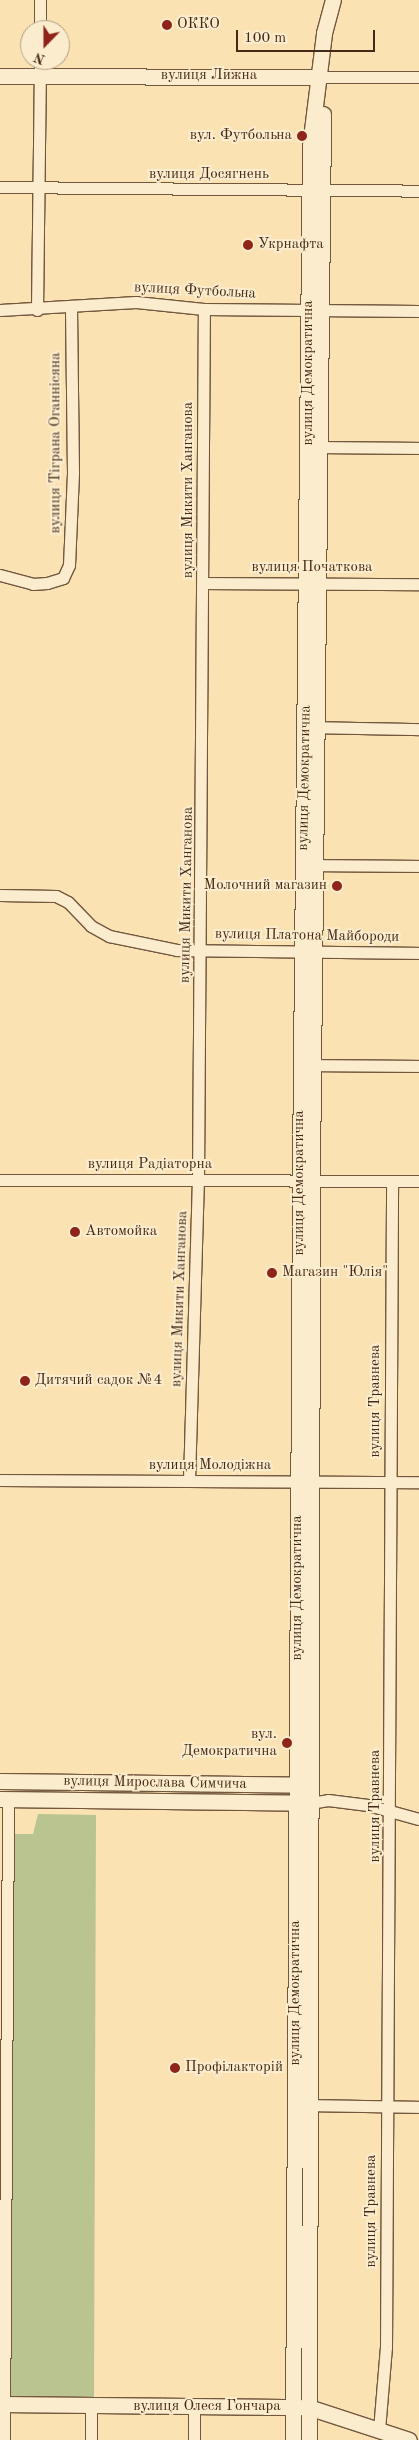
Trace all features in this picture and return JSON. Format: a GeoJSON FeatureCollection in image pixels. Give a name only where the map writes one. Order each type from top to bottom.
{"type":"FeatureCollection","features":[{"type":"Feature","properties":{"kind":"street"},"geometry":{"type":"LineString","coordinates":[[40,0],[40,20]]}},
{"type":"Feature","properties":{"kind":"street","name":"вулиця Демократична"},"geometry":{"type":"LineString","coordinates":[[309,2440],[301,2407],[306,1182],[314,582],[316,190],[310,146],[324,33],[333,0]]}},
{"type":"Feature","properties":{"kind":"street"},"geometry":{"type":"LineString","coordinates":[[37,310],[40,70]]}},
{"type":"Feature","properties":{"kind":"street","name":"вулиця Лижна"},"geometry":{"type":"LineString","coordinates":[[0,76],[419,77]]}},
{"type":"Feature","properties":{"kind":"street","name":"вулиця Досягнень"},"geometry":{"type":"LineString","coordinates":[[0,187],[126,190],[419,191]]}},
{"type":"Feature","properties":{"kind":"street","name":"вулиця Футбольна"},"geometry":{"type":"LineString","coordinates":[[0,310],[37,310],[136,302],[204,309],[315,308],[419,311]]}},
{"type":"Feature","properties":{"kind":"street","name":"вулиця Тіграна Оганнісяна"},"geometry":{"type":"LineString","coordinates":[[0,575],[33,584],[63,578],[69,565],[73,505],[71,307]]}},
{"type":"Feature","properties":{"kind":"street","name":"вулиця Демократична"},"geometry":{"type":"LineString","coordinates":[[314,582],[320,447],[315,308]]}},
{"type":"Feature","properties":{"kind":"street","name":"вулиця Микити Ханганова"},"geometry":{"type":"LineString","coordinates":[[189,1481],[198,1180],[201,950],[204,309]]}},
{"type":"Feature","properties":{"kind":"street"},"geometry":{"type":"LineString","coordinates":[[320,447],[419,448]]}},
{"type":"Feature","properties":{"kind":"street","name":"вулиця Початкова"},"geometry":{"type":"LineString","coordinates":[[204,583],[314,582],[419,584]]}},
{"type":"Feature","properties":{"kind":"street"},"geometry":{"type":"LineString","coordinates":[[312,727],[419,729]]}},
{"type":"Feature","properties":{"kind":"street"},"geometry":{"type":"LineString","coordinates":[[310,865],[419,866]]}},
{"type":"Feature","properties":{"kind":"street","name":"вулиця Платона Майбороди"},"geometry":{"type":"LineString","coordinates":[[0,895],[56,896],[68,902],[91,926],[109,936],[177,950],[419,953]]}},
{"type":"Feature","properties":{"kind":"street"},"geometry":{"type":"LineString","coordinates":[[307,1065],[419,1066]]}},
{"type":"Feature","properties":{"kind":"street","name":"вулиця Радіаторна"},"geometry":{"type":"LineString","coordinates":[[0,1180],[419,1181]]}},
{"type":"Feature","properties":{"kind":"street","name":"вулиця Травнева"},"geometry":{"type":"LineString","coordinates":[[379,2430],[386,2347],[391,1811],[390,1481],[392,1182]]}},
{"type":"Feature","properties":{"kind":"street","name":"вулиця Молодіжна"},"geometry":{"type":"LineString","coordinates":[[0,1480],[419,1482]]}},
{"type":"Feature","properties":{"kind":"street","name":"вулиця Мирослава Симчича"},"geometry":{"type":"LineString","coordinates":[[0,1781],[304,1785]]}},
{"type":"Feature","properties":{"kind":"street"},"geometry":{"type":"LineString","coordinates":[[304,1785],[328,1800]]}},
{"type":"Feature","properties":{"kind":"street"},"geometry":{"type":"LineString","coordinates":[[4,1800],[2,2404],[4,2440]]}},
{"type":"Feature","properties":{"kind":"street","name":"вулиця Мирослава Симчича"},"geometry":{"type":"LineString","coordinates":[[4,1800],[303,1803]]}},
{"type":"Feature","properties":{"kind":"street"},"geometry":{"type":"LineString","coordinates":[[303,1803],[328,1800],[391,1811],[419,1819]]}},
{"type":"Feature","properties":{"kind":"street","name":"вулиця Демократична"},"geometry":{"type":"LineString","coordinates":[[293,2440],[301,2407],[309,2105],[303,1803]]}},
{"type":"Feature","properties":{"kind":"street"},"geometry":{"type":"LineString","coordinates":[[309,2105],[419,2107]]}},
{"type":"Feature","properties":{"kind":"street","name":"вулиця Олеся Гончара"},"geometry":{"type":"LineString","coordinates":[[2,2404],[301,2407],[409,2440]]}},
{"type":"Feature","properties":{"kind":"street"},"geometry":{"type":"LineString","coordinates":[[91,2406],[91,2440]]}},
{"type":"Feature","properties":{"kind":"street"},"geometry":{"type":"LineString","coordinates":[[194,2407],[194,2440]]}},
{"type":"Feature","properties":{"kind":"green space"},"geometry":{"type":"Polygon","coordinates":[[[38,1814],[96,1815],[94,2398],[11,2398],[13,1834],[33,1834],[38,1814]]]}},
{"type":"Feature","properties":{"kind":"place","name":"ОККО"},"geometry":{"type":"Point","coordinates":[167,25]}},
{"type":"Feature","properties":{"kind":"place","name":"вул. Футбольна"},"geometry":{"type":"Point","coordinates":[302,136]}},
{"type":"Feature","properties":{"kind":"place","name":"Укрнафта"},"geometry":{"type":"Point","coordinates":[248,245]}},
{"type":"Feature","properties":{"kind":"place","name":"Молочний магазин"},"geometry":{"type":"Point","coordinates":[337,886]}},
{"type":"Feature","properties":{"kind":"place","name":"Автомойка"},"geometry":{"type":"Point","coordinates":[75,1232]}},
{"type":"Feature","properties":{"kind":"place","name":"Магазин \"Юлія\""},"geometry":{"type":"Point","coordinates":[272,1273]}},
{"type":"Feature","properties":{"kind":"place","name":"Дитячий садок №4"},"geometry":{"type":"Point","coordinates":[25,1381]}},
{"type":"Feature","properties":{"kind":"place","name":"вул. Демократична"},"geometry":{"type":"Point","coordinates":[287,1743]}},
{"type":"Feature","properties":{"kind":"place","name":"Профілакторій"},"geometry":{"type":"Point","coordinates":[175,2068]}}]}
